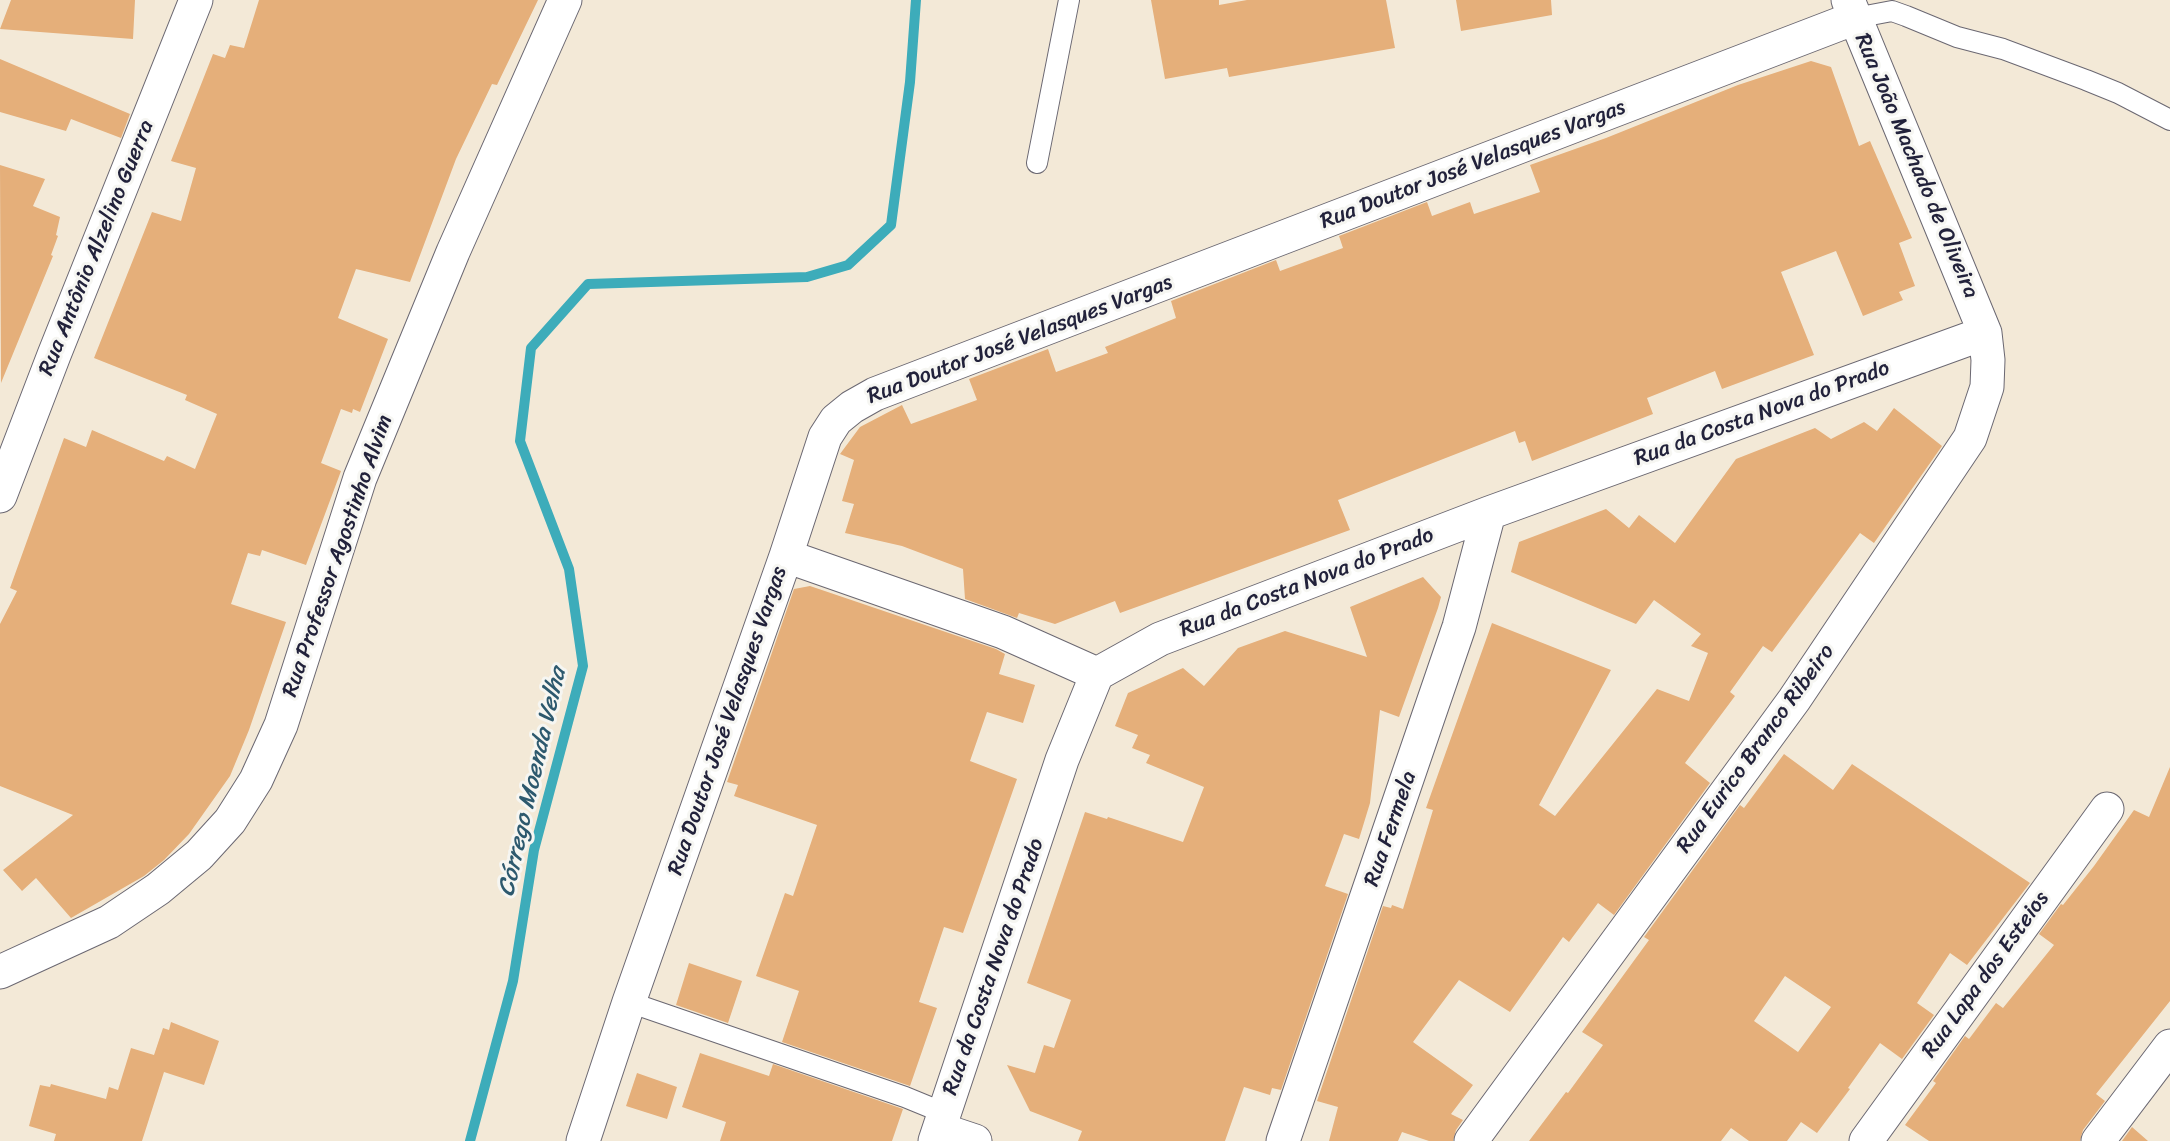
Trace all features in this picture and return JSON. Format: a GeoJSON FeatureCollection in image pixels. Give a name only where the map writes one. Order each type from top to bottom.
{"type":"FeatureCollection","features":[{"type":"Feature","properties":{"kind":"street","name":"Rua Antônio Alzelino Guerra"},"geometry":{"type":"LineString","coordinates":[[0,496],[196,0]]}},
{"type":"Feature","properties":{"kind":"street","name":"Rua Professor Agostinho Alvim"},"geometry":{"type":"LineString","coordinates":[[0,972],[109,922],[158,889],[207,847],[230,821],[256,780],[281,725],[360,478],[453,252],[565,0]]}},
{"type":"Feature","properties":{"kind":"street","name":"Rua João Machado de Oliveira"},"geometry":{"type":"LineString","coordinates":[[1851,9],[1985,333]]}},
{"type":"Feature","properties":{"kind":"street","name":"Rua Doutor José Velasques Vargas"},"geometry":{"type":"LineString","coordinates":[[583,1141],[629,1002],[786,556],[825,437],[836,420],[852,407],[875,394],[1851,9]]}},
{"type":"Feature","properties":{"kind":"street","name":"Rua da Costa Nova do Prado"},"geometry":{"type":"LineString","coordinates":[[939,1128],[1062,760],[1097,674],[1160,639],[1489,513],[1985,333]]}},
{"type":"Feature","properties":{"kind":"street","name":"Rua Eurico Branco Ribeiro"},"geometry":{"type":"LineString","coordinates":[[1471,1141],[1794,700],[1970,438],[1987,387],[1988,360],[1985,333]]}},
{"type":"Feature","properties":{"kind":"street","name":"Rua Fermela"},"geometry":{"type":"LineString","coordinates":[[1283,1141],[1459,627],[1489,513]]}},
{"type":"Feature","properties":{"kind":"street"},"geometry":{"type":"LineString","coordinates":[[786,556],[1003,632],[1097,674]]}},
{"type":"Feature","properties":{"kind":"street","name":"Rua Lapa dos Esteios"},"geometry":{"type":"LineString","coordinates":[[1866,1141],[2107,809]]}},
{"type":"Feature","properties":{"kind":"street"},"geometry":{"type":"LineString","coordinates":[[2098,1141],[2169,1048]]}},
{"type":"Feature","properties":{"kind":"street"},"geometry":{"type":"LineString","coordinates":[[939,1128],[975,1141]]}},
{"type":"Feature","properties":{"kind":"lane"},"geometry":{"type":"LineString","coordinates":[[1037,163],[1069,0]]}},
{"type":"Feature","properties":{"kind":"lane"},"geometry":{"type":"LineString","coordinates":[[1851,9],[1892,11],[1957,37],[2003,49],[2118,93],[2170,120]]}},
{"type":"Feature","properties":{"kind":"lane"},"geometry":{"type":"LineString","coordinates":[[629,1002],[905,1097],[939,1128]]}},
{"type":"Feature","properties":{"kind":"building"},"geometry":{"type":"Polygon","coordinates":[[[11,0],[135,0],[133,39],[0,29],[11,0]]]}},
{"type":"Feature","properties":{"kind":"building"},"geometry":{"type":"Polygon","coordinates":[[[259,0],[538,0],[497,85],[492,84],[456,159],[410,282],[356,269],[338,318],[388,339],[360,412],[353,409],[352,413],[341,409],[321,463],[341,471],[306,565],[262,550],[260,556],[248,553],[231,604],[286,622],[249,730],[230,776],[189,834],[164,860],[144,876],[71,918],[36,878],[22,891],[3,870],[73,815],[0,786],[0,624],[17,591],[10,588],[64,438],[86,447],[92,430],[164,461],[167,456],[195,469],[217,414],[185,400],[187,395],[94,358],[152,212],[181,221],[196,168],[171,161],[213,54],[225,58],[230,45],[244,48],[259,0]]]}},
{"type":"Feature","properties":{"kind":"building"},"geometry":{"type":"Polygon","coordinates":[[[1151,0],[1219,0],[1219,5],[1247,0],[1386,0],[1395,48],[1229,77],[1227,68],[1165,79],[1151,0]]]}},
{"type":"Feature","properties":{"kind":"building"},"geometry":{"type":"Polygon","coordinates":[[[1456,0],[1551,0],[1552,15],[1461,31],[1456,0]]]}},
{"type":"Feature","properties":{"kind":"building"},"geometry":{"type":"Polygon","coordinates":[[[0,59],[130,114],[121,138],[71,119],[66,131],[0,112],[0,59]]]}},
{"type":"Feature","properties":{"kind":"building"},"geometry":{"type":"Polygon","coordinates":[[[1811,61],[1831,67],[1859,146],[1870,141],[1912,238],[1899,243],[1915,286],[1899,292],[1903,300],[1863,316],[1836,251],[1781,272],[1814,355],[1722,389],[1715,371],[1647,398],[1653,414],[1532,461],[1525,441],[1519,443],[1515,431],[1338,500],[1350,530],[1120,613],[1115,601],[1055,624],[1019,613],[1017,618],[965,599],[963,569],[902,546],[845,533],[854,504],[842,501],[854,460],[840,454],[860,427],[902,405],[911,424],[977,400],[969,379],[1048,349],[1056,372],[1108,353],[1105,347],[1176,318],[1171,301],[1276,260],[1280,271],[1343,248],[1339,236],[1427,202],[1432,216],[1470,202],[1474,214],[1540,192],[1530,165],[1606,138],[1738,85],[1811,61]]]}},
{"type":"Feature","properties":{"kind":"building"},"geometry":{"type":"Polygon","coordinates":[[[0,165],[45,179],[33,206],[60,217],[56,235],[58,236],[51,255],[53,256],[1,383],[0,165]]]}},
{"type":"Feature","properties":{"kind":"building"},"geometry":{"type":"Polygon","coordinates":[[[1894,408],[1942,446],[1874,543],[1860,533],[1772,652],[1763,646],[1730,692],[1735,696],[1685,763],[1710,783],[1614,915],[1598,903],[1569,942],[1563,937],[1510,1012],[1459,980],[1413,1042],[1473,1085],[1451,1114],[1463,1120],[1456,1130],[1453,1141],[1429,1141],[1402,1132],[1398,1141],[1329,1141],[1338,1107],[1317,1101],[1383,906],[1391,908],[1392,905],[1403,909],[1433,810],[1426,808],[1492,623],[1611,670],[1539,805],[1555,816],[1657,689],[1689,701],[1708,653],[1691,646],[1701,634],[1654,600],[1636,624],[1511,572],[1519,542],[1606,509],[1629,528],[1639,515],[1675,543],[1736,459],[1815,428],[1831,439],[1864,422],[1877,431],[1894,408]]]}},
{"type":"Feature","properties":{"kind":"building"},"geometry":{"type":"Polygon","coordinates":[[[1423,577],[1441,597],[1438,608],[1399,717],[1380,710],[1370,803],[1359,839],[1344,834],[1325,886],[1348,894],[1281,1090],[1272,1088],[1270,1095],[1244,1087],[1225,1141],[1078,1141],[1082,1131],[1030,1111],[1007,1065],[1035,1073],[1044,1045],[1054,1048],[1071,1000],[1027,983],[1085,812],[1107,819],[1108,817],[1183,842],[1204,787],[1146,763],[1150,755],[1132,748],[1138,735],[1115,726],[1128,693],[1183,668],[1204,686],[1238,648],[1285,631],[1367,657],[1350,607],[1423,577]]]}},
{"type":"Feature","properties":{"kind":"building"},"geometry":{"type":"Polygon","coordinates":[[[810,586],[996,649],[1005,654],[999,674],[1035,685],[1023,723],[987,712],[970,761],[1017,779],[963,933],[944,927],[919,1002],[937,1008],[910,1086],[782,1042],[799,991],[756,976],[785,893],[793,896],[817,825],[734,796],[738,785],[727,782],[794,589],[810,586]]]}},
{"type":"Feature","properties":{"kind":"building"},"geometry":{"type":"Polygon","coordinates":[[[1784,754],[1833,790],[1852,764],[2030,883],[1967,965],[1950,953],[1917,1003],[1934,1015],[1902,1059],[1880,1043],[1848,1088],[1850,1089],[1817,1133],[1801,1122],[1787,1141],[1749,1141],[1731,1128],[1721,1141],[1529,1141],[1603,1045],[1582,1032],[1649,940],[1644,937],[1740,805],[1744,808],[1784,754]],[[1785,976],[1754,1021],[1798,1052],[1831,1007],[1785,976]]]}},
{"type":"Feature","properties":{"kind":"building"},"geometry":{"type":"Polygon","coordinates":[[[2170,767],[2170,1001],[2096,1094],[2105,1101],[2083,1130],[2080,1141],[1929,1141],[1905,1125],[1936,1083],[1933,1081],[1965,1036],[1969,1039],[1996,1003],[2003,1008],[2054,945],[2039,934],[2094,866],[2134,810],[2149,817],[2170,767]]]}},
{"type":"Feature","properties":{"kind":"building"},"geometry":{"type":"Polygon","coordinates":[[[689,963],[742,981],[728,1023],[676,1005],[689,963]]]}},
{"type":"Feature","properties":{"kind":"building"},"geometry":{"type":"Polygon","coordinates":[[[171,1022],[219,1041],[204,1085],[164,1072],[142,1141],[54,1141],[56,1134],[29,1126],[40,1085],[50,1087],[51,1084],[106,1099],[109,1087],[118,1090],[131,1048],[154,1055],[163,1028],[169,1030],[171,1022]]]}},
{"type":"Feature","properties":{"kind":"building"},"geometry":{"type":"Polygon","coordinates":[[[700,1053],[769,1076],[773,1064],[903,1109],[892,1141],[720,1141],[726,1122],[682,1107],[700,1053]]]}},
{"type":"Feature","properties":{"kind":"building"},"geometry":{"type":"Polygon","coordinates":[[[637,1073],[677,1087],[667,1119],[626,1106],[637,1073]]]}},
{"type":"Feature","properties":{"kind":"building"},"geometry":{"type":"Polygon","coordinates":[[[2132,1127],[2148,1141],[2122,1141],[2132,1127]]]}},
{"type":"Feature","properties":{"kind":"waterway","name":"Córrego Moenda Velha"},"geometry":{"type":"LineString","coordinates":[[470,1141],[513,981],[534,850],[583,666],[569,569],[520,441],[531,348],[588,284],[807,277],[848,265],[891,225],[910,82],[916,0]]}}]}
